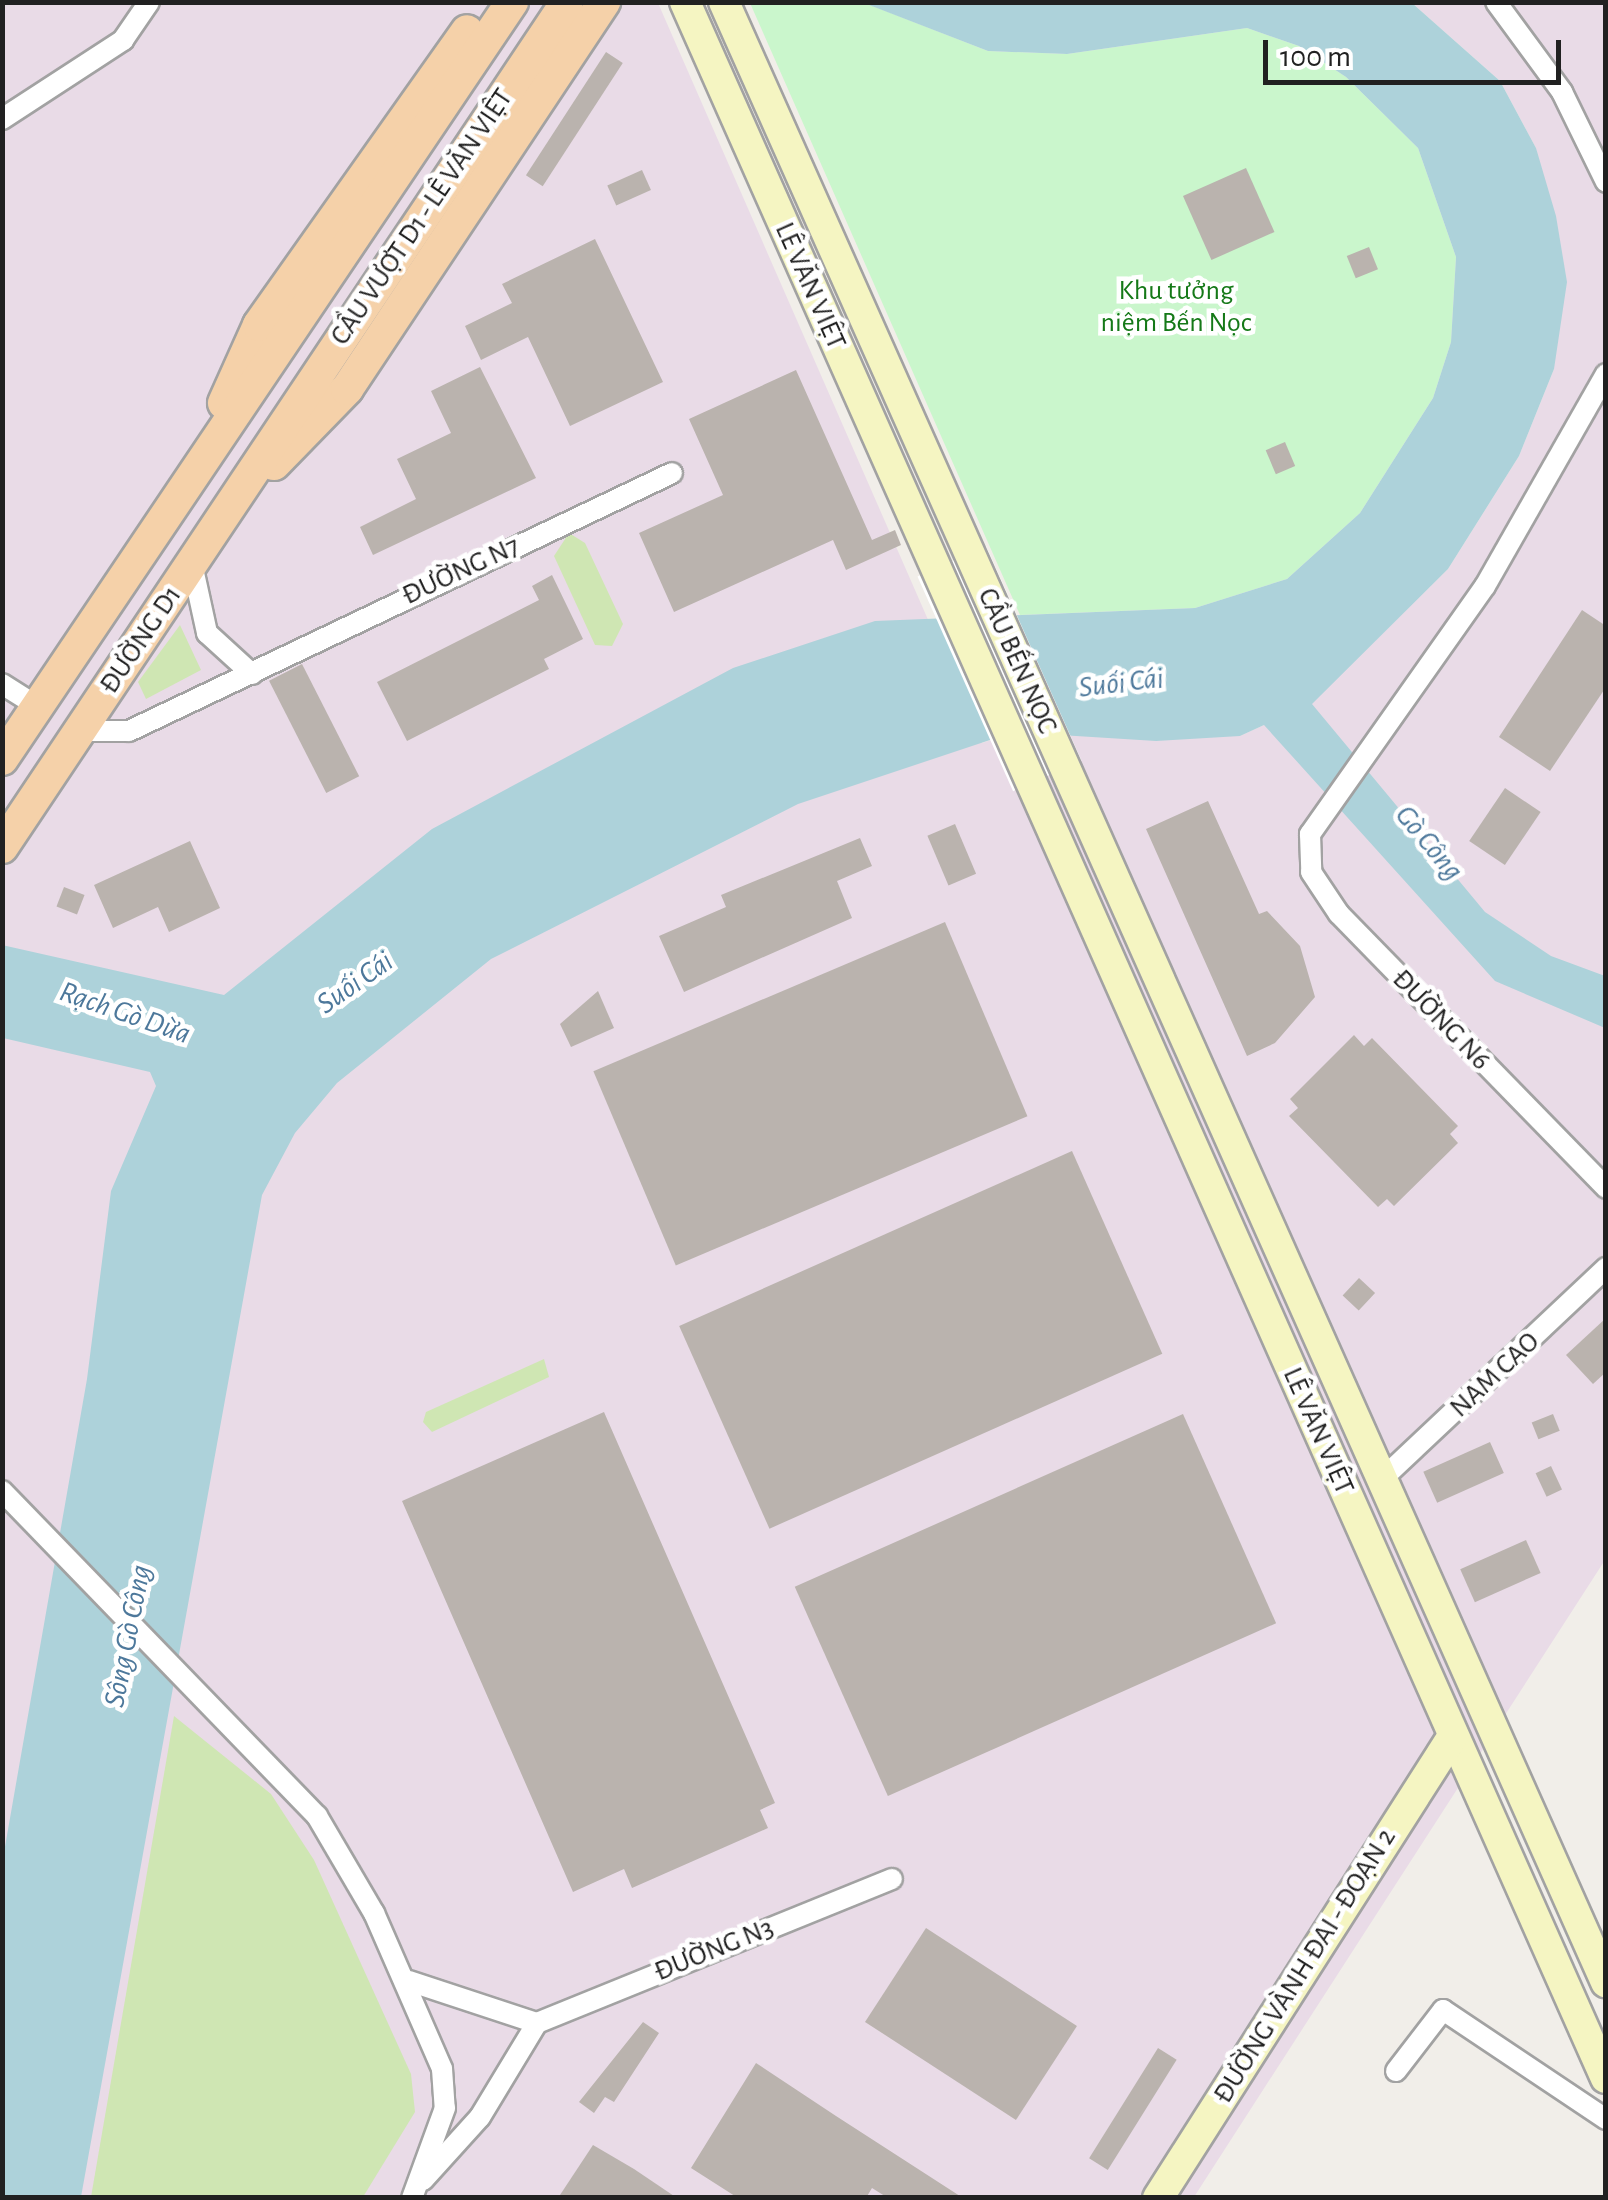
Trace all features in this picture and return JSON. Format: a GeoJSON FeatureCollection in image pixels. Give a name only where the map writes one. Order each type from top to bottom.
{"type":"FeatureCollection","features":[{"type":"Feature","properties":{"kind":"main road"},"geometry":{"type":"LineString","coordinates":[[184,489],[260,325],[487,2]]}},
{"type":"Feature","properties":{"kind":"main road","name":"CẦU VƯỢT D1 - LÊ VĂN VIỆT"},"geometry":{"type":"LineString","coordinates":[[239,410],[512,2]]}},
{"type":"Feature","properties":{"kind":"main road","name":"CẦU VƯỢT D1 - LÊ VĂN VIỆT"},"geometry":{"type":"LineString","coordinates":[[278,431],[566,2]]}},
{"type":"Feature","properties":{"kind":"main road"},"geometry":{"type":"LineString","coordinates":[[226,514],[347,389],[604,2]]}},
{"type":"Feature","properties":{"kind":"main road","name":"LÊ VĂN VIỆT"},"geometry":{"type":"LineString","coordinates":[[685,2],[935,570]]}},
{"type":"Feature","properties":{"kind":"main road","name":"LÊ VĂN VIỆT"},"geometry":{"type":"LineString","coordinates":[[724,2],[970,554]]}},
{"type":"Feature","properties":{"kind":"main road"},"geometry":{"type":"LineString","coordinates":[[858,396],[893,382]]}},
{"type":"Feature","properties":{"kind":"main road","name":"ĐƯỜNG D1"},"geometry":{"type":"LineString","coordinates":[[2,759],[239,410]]}},
{"type":"Feature","properties":{"kind":"main road","name":"ĐƯỜNG D1"},"geometry":{"type":"LineString","coordinates":[[2,847],[278,431]]}},
{"type":"Feature","properties":{"kind":"main road","name":"CẦU BẾN NỌC"},"geometry":{"type":"LineString","coordinates":[[970,554],[1065,768]]}},
{"type":"Feature","properties":{"kind":"main road","name":"CẦU BẾN NỌC"},"geometry":{"type":"LineString","coordinates":[[935,570],[1030,784]]}},
{"type":"Feature","properties":{"kind":"main road","name":"LÊ VĂN VIỆT"},"geometry":{"type":"LineString","coordinates":[[1065,768],[1606,1982]]}},
{"type":"Feature","properties":{"kind":"main road","name":"LÊ VĂN VIỆT"},"geometry":{"type":"LineString","coordinates":[[1030,784],[1606,2078]]}},
{"type":"Feature","properties":{"kind":"main road"},"geometry":{"type":"LineString","coordinates":[[1353,1512],[1382,1480]]}},
{"type":"Feature","properties":{"kind":"main road","name":"ĐƯỜNG VÀNH ĐAI - ĐOẠN 2"},"geometry":{"type":"LineString","coordinates":[[1158,2198],[1453,1736]]}},
{"type":"Feature","properties":{"kind":"street"},"geometry":{"type":"LineString","coordinates":[[2,119],[122,40],[149,2]]}},
{"type":"Feature","properties":{"kind":"street"},"geometry":{"type":"LineString","coordinates":[[1496,2],[1562,92],[1606,182]]}},
{"type":"Feature","properties":{"kind":"street","name":"ĐƯỜNG N6"},"geometry":{"type":"LineString","coordinates":[[1606,374],[1485,586],[1380,743],[1310,834],[1312,872],[1338,914],[1606,1188]]}},
{"type":"Feature","properties":{"kind":"street","name":"ĐƯỜNG N7"},"geometry":{"type":"LineString","coordinates":[[79,731],[129,730],[672,473]]}},
{"type":"Feature","properties":{"kind":"street"},"geometry":{"type":"LineString","coordinates":[[192,563],[206,633],[252,674]]}},
{"type":"Feature","properties":{"kind":"street"},"geometry":{"type":"LineString","coordinates":[[2,684],[36,706]]}},
{"type":"Feature","properties":{"kind":"street","name":"NAM CAO"},"geometry":{"type":"LineString","coordinates":[[1382,1480],[1606,1268]]}},
{"type":"Feature","properties":{"kind":"street"},"geometry":{"type":"LineString","coordinates":[[2,1491],[317,1816],[410,1980],[442,2068],[445,2108],[418,2188]]}},
{"type":"Feature","properties":{"kind":"street","name":"ĐƯỜNG N3"},"geometry":{"type":"LineString","coordinates":[[537,2023],[892,1880]]}},
{"type":"Feature","properties":{"kind":"street"},"geometry":{"type":"LineString","coordinates":[[410,1980],[537,2023],[480,2117],[418,2188]]}},
{"type":"Feature","properties":{"kind":"street"},"geometry":{"type":"LineString","coordinates":[[1396,2071],[1443,2010],[1606,2118]]}},
{"type":"Feature","properties":{"kind":"shaded area"},"geometry":{"type":"Polygon","coordinates":[[[3,3],[658,3],[982,743],[1015,732],[1240,736],[1312,703],[1448,569],[1519,456],[1554,369],[1536,148],[1500,81],[1412,3],[1605,3],[1605,1560],[1194,2197],[3,2198],[3,3]]]}},
{"type":"Feature","properties":{"kind":"green space","name":"Khu tưởng niệm Bến Nọc"},"geometry":{"type":"Polygon","coordinates":[[[750,3],[865,3],[988,51],[1067,54],[1247,28],[1299,46],[1346,77],[1418,148],[1456,257],[1451,342],[1433,398],[1360,513],[1287,579],[1195,608],[1020,615],[750,3]]]}},
{"type":"Feature","properties":{"kind":"green space"},"geometry":{"type":"Polygon","coordinates":[[[569,533],[585,543],[623,624],[612,646],[595,645],[554,556],[569,533]]]}},
{"type":"Feature","properties":{"kind":"green space"},"geometry":{"type":"Polygon","coordinates":[[[180,625],[201,670],[146,699],[138,682],[180,625]]]}},
{"type":"Feature","properties":{"kind":"green space"},"geometry":{"type":"Polygon","coordinates":[[[544,1359],[549,1377],[432,1432],[423,1422],[426,1412],[544,1359]]]}},
{"type":"Feature","properties":{"kind":"green space"},"geometry":{"type":"Polygon","coordinates":[[[174,1716],[271,1794],[314,1860],[411,2074],[415,2112],[363,2197],[91,2197],[174,1716]]]}},
{"type":"Feature","properties":{"kind":"water"},"geometry":{"type":"Polygon","coordinates":[[[864,3],[1412,3],[1500,81],[1536,148],[1556,216],[1567,282],[1554,369],[1519,456],[1448,569],[1312,704],[1485,912],[1551,956],[1605,976],[1605,1028],[1495,981],[1264,725],[1240,736],[1156,741],[1014,732],[798,804],[491,959],[337,1083],[295,1133],[262,1195],[81,2197],[3,2197],[3,1858],[87,1379],[111,1191],[156,1086],[150,1072],[3,1038],[2,945],[224,995],[432,829],[733,668],[875,621],[1195,608],[1287,579],[1360,513],[1433,398],[1451,342],[1456,257],[1418,148],[1346,77],[1299,46],[1247,28],[1067,54],[988,51],[864,3]]]}},
{"type":"Feature","properties":{"kind":"pier"},"geometry":{"type":"Polygon","coordinates":[[[986,546],[1082,761],[1013,791],[917,577],[986,546]]]}},
{"type":"Feature","properties":{"kind":"building"},"geometry":{"type":"Polygon","coordinates":[[[606,52],[623,63],[543,186],[526,175],[606,52]]]}},
{"type":"Feature","properties":{"kind":"building"},"geometry":{"type":"Polygon","coordinates":[[[1246,168],[1274,232],[1211,260],[1183,196],[1246,168]]]}},
{"type":"Feature","properties":{"kind":"building"},"geometry":{"type":"Polygon","coordinates":[[[642,170],[651,190],[616,206],[607,185],[642,170]]]}},
{"type":"Feature","properties":{"kind":"building"},"geometry":{"type":"Polygon","coordinates":[[[595,239],[663,382],[570,426],[528,337],[481,360],[465,326],[512,303],[502,284],[595,239]]]}},
{"type":"Feature","properties":{"kind":"building"},"geometry":{"type":"Polygon","coordinates":[[[1369,247],[1378,269],[1356,278],[1347,256],[1369,247]]]}},
{"type":"Feature","properties":{"kind":"building"},"geometry":{"type":"Polygon","coordinates":[[[480,367],[536,478],[373,555],[360,527],[416,499],[397,459],[451,433],[431,391],[480,367]]]}},
{"type":"Feature","properties":{"kind":"building"},"geometry":{"type":"Polygon","coordinates":[[[796,370],[872,540],[895,530],[901,545],[846,570],[833,540],[674,612],[639,533],[723,495],[689,419],[796,370]]]}},
{"type":"Feature","properties":{"kind":"building"},"geometry":{"type":"Polygon","coordinates":[[[1285,442],[1295,466],[1276,474],[1266,450],[1285,442]]]}},
{"type":"Feature","properties":{"kind":"building"},"geometry":{"type":"Polygon","coordinates":[[[552,575],[583,639],[544,659],[549,669],[407,741],[377,682],[539,600],[532,586],[552,575]]]}},
{"type":"Feature","properties":{"kind":"building"},"geometry":{"type":"Polygon","coordinates":[[[1582,610],[1606,626],[1606,687],[1550,771],[1499,737],[1582,610]]]}},
{"type":"Feature","properties":{"kind":"building"},"geometry":{"type":"Polygon","coordinates":[[[302,664],[359,776],[326,793],[269,681],[302,664]]]}},
{"type":"Feature","properties":{"kind":"building"},"geometry":{"type":"Polygon","coordinates":[[[1505,788],[1541,812],[1505,865],[1469,841],[1505,788]]]}},
{"type":"Feature","properties":{"kind":"building"},"geometry":{"type":"Polygon","coordinates":[[[1208,801],[1259,914],[1267,911],[1300,946],[1315,997],[1275,1043],[1247,1056],[1146,829],[1208,801]]]}},
{"type":"Feature","properties":{"kind":"building"},"geometry":{"type":"Polygon","coordinates":[[[955,824],[976,874],[948,885],[927,836],[955,824]]]}},
{"type":"Feature","properties":{"kind":"building"},"geometry":{"type":"Polygon","coordinates":[[[860,838],[872,866],[837,881],[852,918],[684,992],[659,936],[726,907],[721,895],[860,838]]]}},
{"type":"Feature","properties":{"kind":"building"},"geometry":{"type":"Polygon","coordinates":[[[190,841],[220,908],[169,932],[158,907],[113,928],[94,885],[190,841]]]}},
{"type":"Feature","properties":{"kind":"building"},"geometry":{"type":"Polygon","coordinates":[[[64,887],[85,895],[77,914],[56,907],[64,887]]]}},
{"type":"Feature","properties":{"kind":"building"},"geometry":{"type":"Polygon","coordinates":[[[945,922],[1027,1116],[676,1265],[593,1071],[945,922]]]}},
{"type":"Feature","properties":{"kind":"building"},"geometry":{"type":"Polygon","coordinates":[[[598,991],[614,1028],[571,1047],[560,1024],[598,991]]]}},
{"type":"Feature","properties":{"kind":"building"},"geometry":{"type":"Polygon","coordinates":[[[1354,1035],[1364,1046],[1372,1038],[1458,1126],[1450,1134],[1458,1143],[1394,1206],[1387,1199],[1378,1207],[1289,1116],[1298,1108],[1290,1099],[1354,1035]]]}},
{"type":"Feature","properties":{"kind":"building"},"geometry":{"type":"Polygon","coordinates":[[[1072,1151],[1162,1354],[769,1529],[679,1326],[1072,1151]]]}},
{"type":"Feature","properties":{"kind":"building"},"geometry":{"type":"Polygon","coordinates":[[[1359,1278],[1375,1293],[1359,1311],[1343,1296],[1359,1278]]]}},
{"type":"Feature","properties":{"kind":"building"},"geometry":{"type":"Polygon","coordinates":[[[1606,1318],[1606,1372],[1593,1384],[1566,1355],[1606,1318]]]}},
{"type":"Feature","properties":{"kind":"building"},"geometry":{"type":"Polygon","coordinates":[[[604,1412],[775,1803],[760,1810],[768,1828],[632,1888],[624,1869],[573,1892],[402,1501],[604,1412]]]}},
{"type":"Feature","properties":{"kind":"building"},"geometry":{"type":"Polygon","coordinates":[[[1183,1414],[1276,1623],[888,1796],[795,1587],[1183,1414]]]}},
{"type":"Feature","properties":{"kind":"building"},"geometry":{"type":"Polygon","coordinates":[[[1553,1414],[1560,1431],[1538,1439],[1532,1423],[1553,1414]]]}},
{"type":"Feature","properties":{"kind":"building"},"geometry":{"type":"Polygon","coordinates":[[[1490,1442],[1504,1473],[1437,1503],[1423,1472],[1490,1442]]]}},
{"type":"Feature","properties":{"kind":"building"},"geometry":{"type":"Polygon","coordinates":[[[1551,1466],[1562,1490],[1547,1497],[1536,1473],[1551,1466]]]}},
{"type":"Feature","properties":{"kind":"building"},"geometry":{"type":"Polygon","coordinates":[[[1526,1540],[1541,1573],[1475,1602],[1460,1569],[1526,1540]]]}},
{"type":"Feature","properties":{"kind":"building"},"geometry":{"type":"Polygon","coordinates":[[[926,1928],[1077,2026],[1016,2120],[865,2022],[926,1928]]]}},
{"type":"Feature","properties":{"kind":"building"},"geometry":{"type":"Polygon","coordinates":[[[643,2022],[659,2033],[614,2102],[605,2097],[594,2113],[579,2102],[643,2022]]]}},
{"type":"Feature","properties":{"kind":"building"},"geometry":{"type":"Polygon","coordinates":[[[1158,2048],[1177,2060],[1108,2170],[1089,2158],[1158,2048]]]}},
{"type":"Feature","properties":{"kind":"building"},"geometry":{"type":"Polygon","coordinates":[[[756,2063],[963,2198],[888,2198],[872,2188],[866,2198],[738,2198],[691,2168],[756,2063]]]}},
{"type":"Feature","properties":{"kind":"building"},"geometry":{"type":"Polygon","coordinates":[[[593,2145],[634,2169],[677,2198],[558,2198],[593,2145]]]}},
{"type":"Feature","properties":{"kind":"water label","name":"Suối Cái"},"geometry":{"type":"Point","coordinates":[1121,683]}},
{"type":"Feature","properties":{"kind":"water label","name":"Gò Công"},"geometry":{"type":"Point","coordinates":[1429,843]}},
{"type":"Feature","properties":{"kind":"water label","name":"Suối Cái"},"geometry":{"type":"Point","coordinates":[355,983]}},
{"type":"Feature","properties":{"kind":"water label","name":"Rạch Gò Dừa"},"geometry":{"type":"Point","coordinates":[125,1013]}},
{"type":"Feature","properties":{"kind":"water label","name":"Sông Gò Công"},"geometry":{"type":"Point","coordinates":[128,1636]}}]}
